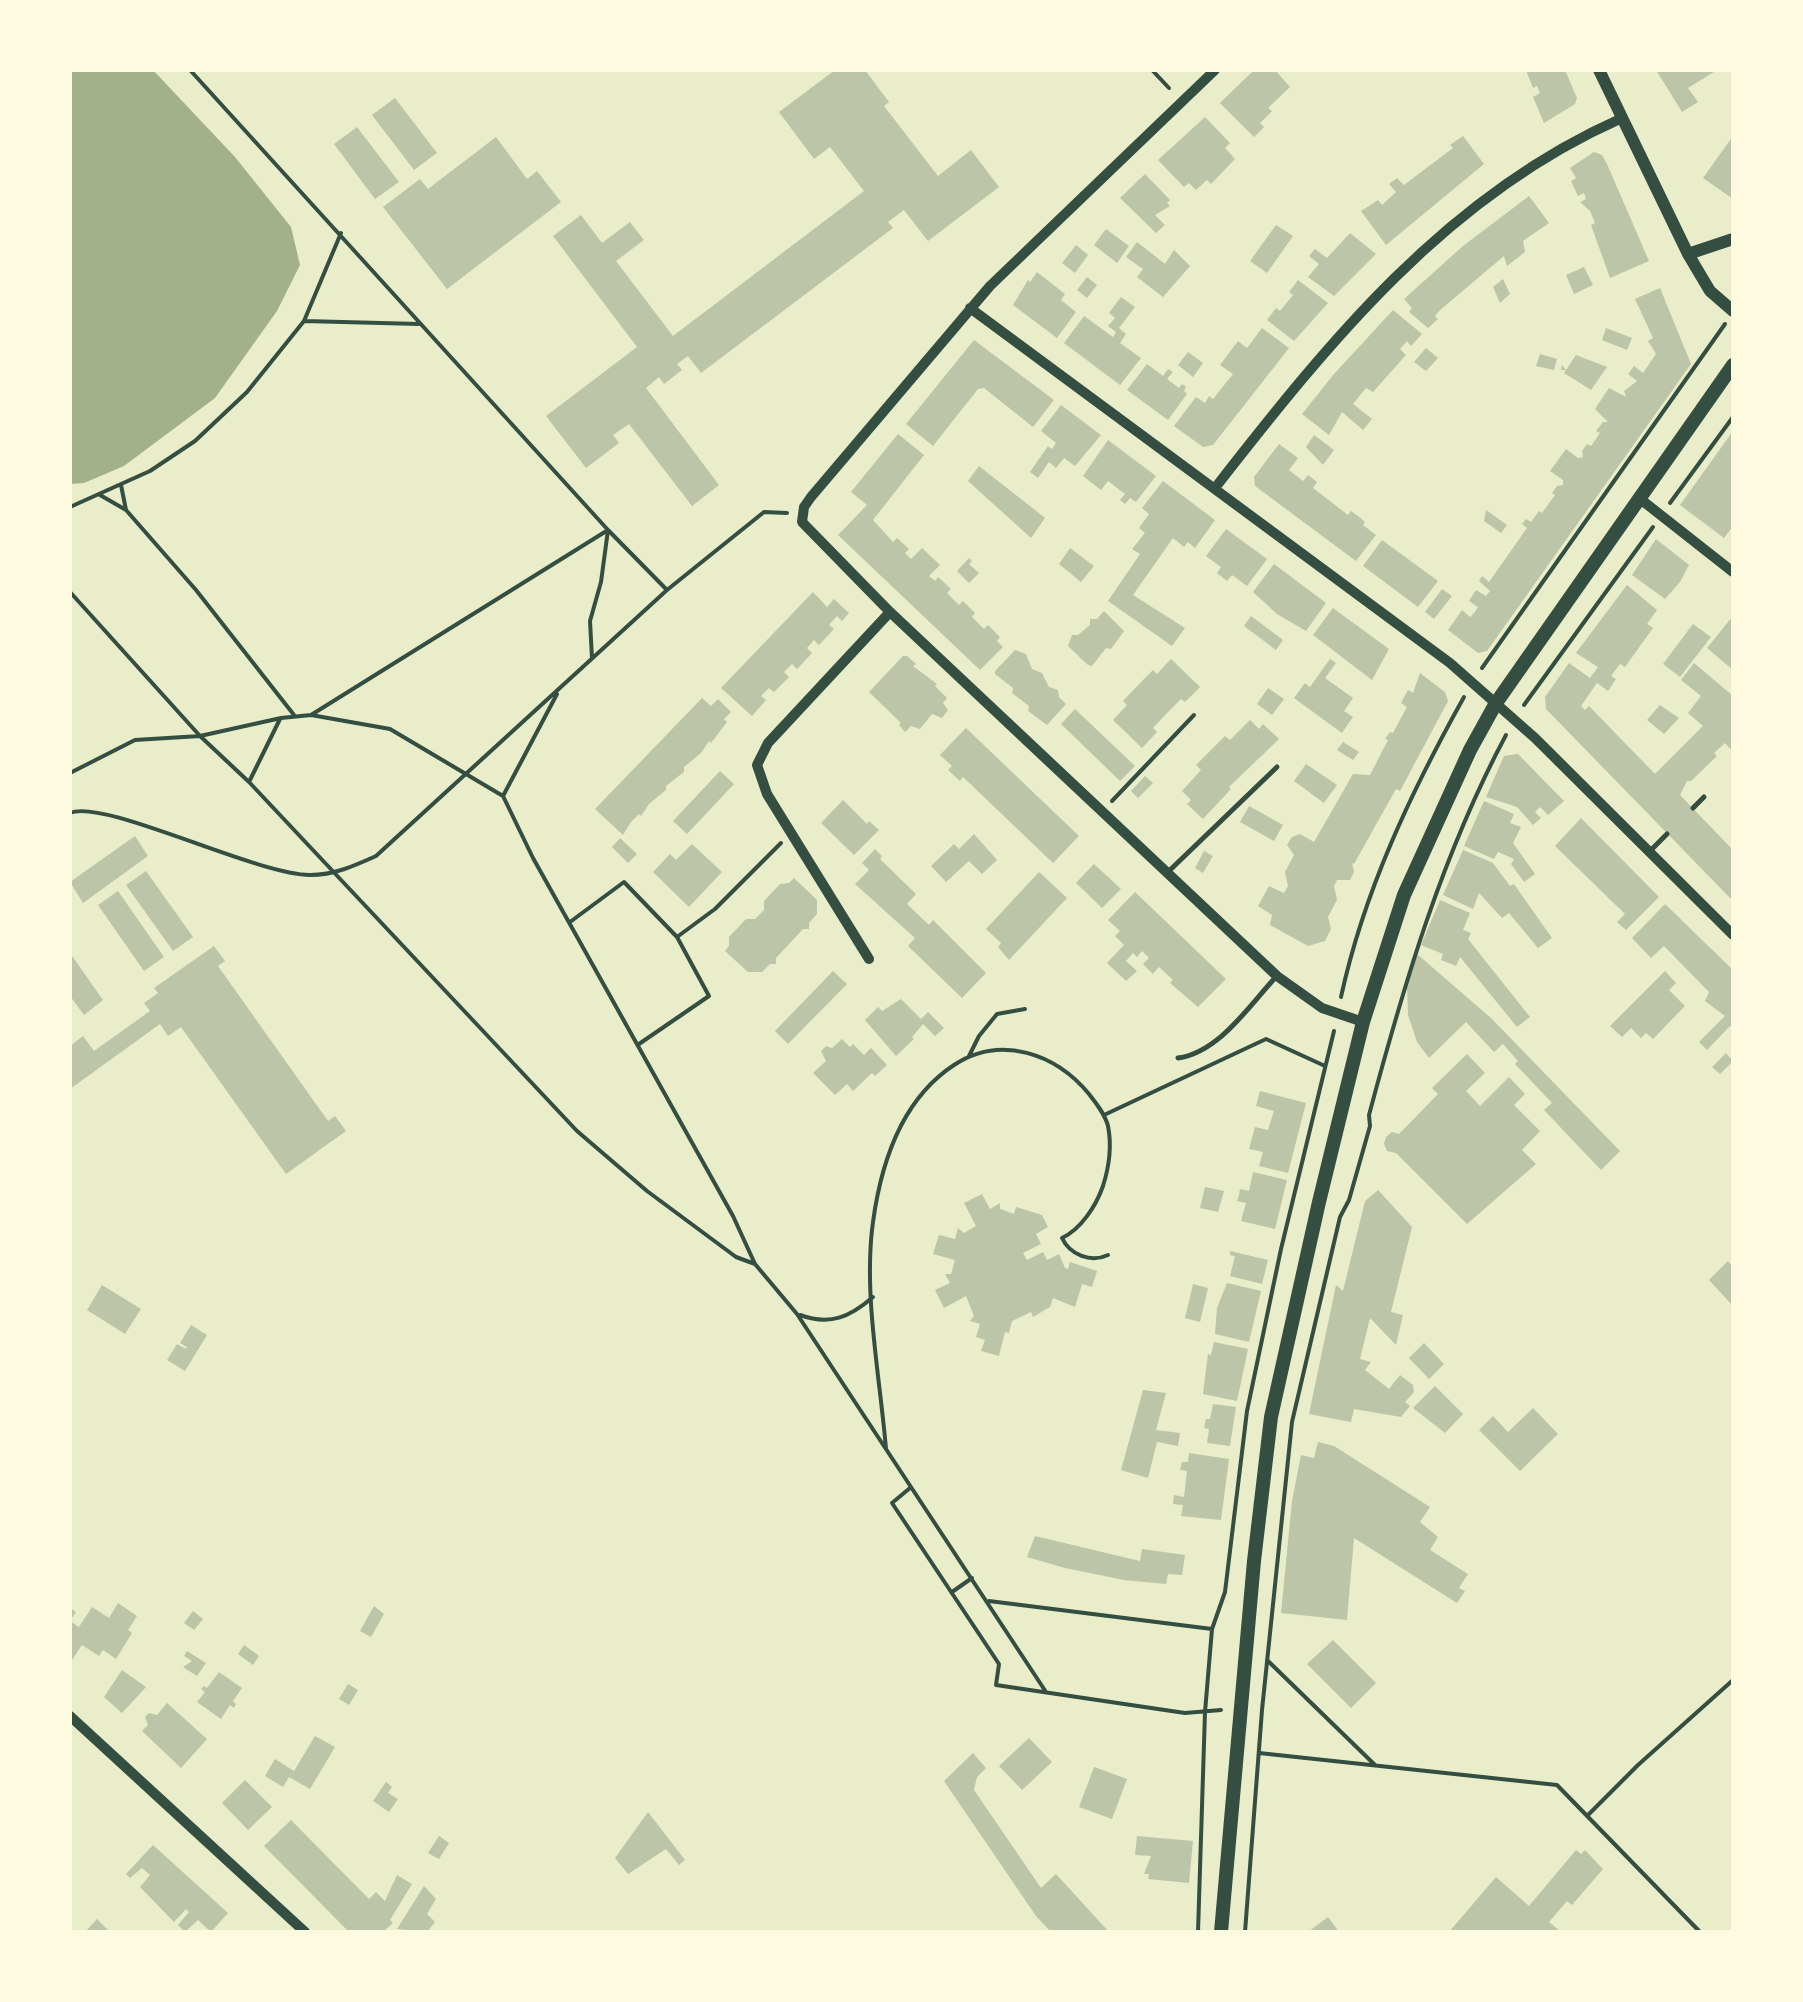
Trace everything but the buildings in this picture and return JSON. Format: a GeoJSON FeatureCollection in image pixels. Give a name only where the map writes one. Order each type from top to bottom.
{"type":"FeatureCollection","features":[{"type":"Feature","properties":{"kind":"main road"},"geometry":{"type":"LineString","coordinates":[[1221,1932],[1254,1560],[1271,1418],[1363,1022],[1404,895],[1470,750],[1496,703],[1733,365]]}},
{"type":"Feature","properties":{"kind":"street"},"geometry":{"type":"LineString","coordinates":[[1215,70],[970,308],[811,498],[802,514],[806,529],[890,612],[1277,976],[1337,1016],[1363,1022]]}},
{"type":"Feature","properties":{"kind":"street"},"geometry":{"type":"LineString","coordinates":[[1599,70],[1688,254],[1710,290],[1733,312]]}},
{"type":"Feature","properties":{"kind":"street"},"geometry":{"type":"LineString","coordinates":[[1215,488],[1309,367],[1425,247],[1576,138],[1620,118]]}},
{"type":"Feature","properties":{"kind":"street"},"geometry":{"type":"LineString","coordinates":[[1688,254],[1733,239]]}},
{"type":"Feature","properties":{"kind":"street"},"geometry":{"type":"LineString","coordinates":[[970,308],[1472,682],[1732,934]]}},
{"type":"Feature","properties":{"kind":"street"},"geometry":{"type":"LineString","coordinates":[[1639,498],[1733,572]]}},
{"type":"Feature","properties":{"kind":"street"},"geometry":{"type":"LineString","coordinates":[[870,959],[762,784],[758,765],[768,743],[890,612]]}},
{"type":"Feature","properties":{"kind":"street"},"geometry":{"type":"LineString","coordinates":[[70,1716],[305,1932]]}},
{"type":"Feature","properties":{"kind":"lane"},"geometry":{"type":"LineString","coordinates":[[1166,873],[1277,767]]}},
{"type":"Feature","properties":{"kind":"lane"},"geometry":{"type":"LineString","coordinates":[[1693,808],[1704,797]]}},
{"type":"Feature","properties":{"kind":"lane"},"geometry":{"type":"LineString","coordinates":[[1650,852],[1667,834]]}},
{"type":"Feature","properties":{"kind":"lane"},"geometry":{"type":"LineString","coordinates":[[1178,1058],[1201,1052],[1213,1043],[1277,976]]}},
{"type":"Feature","properties":{"kind":"path"},"geometry":{"type":"LineString","coordinates":[[190,70],[667,590]]}},
{"type":"Feature","properties":{"kind":"path"},"geometry":{"type":"LineString","coordinates":[[1152,70],[1182,102]]}},
{"type":"Feature","properties":{"kind":"path"},"geometry":{"type":"LineString","coordinates":[[70,508],[150,471],[195,441],[248,392],[304,322],[340,233]]}},
{"type":"Feature","properties":{"kind":"path"},"geometry":{"type":"LineString","coordinates":[[1198,1932],[1205,1712],[1212,1629],[1225,1592],[1247,1410],[1350,956],[1380,868],[1430,758],[1472,682],[1733,312]]}},
{"type":"Feature","properties":{"kind":"path"},"geometry":{"type":"LineString","coordinates":[[304,322],[422,324]]}},
{"type":"Feature","properties":{"kind":"path"},"geometry":{"type":"LineString","coordinates":[[1245,1932],[1267,1660],[1292,1422],[1340,1217],[1349,1200],[1405,978],[1425,918],[1492,759],[1514,719],[1733,418]]}},
{"type":"Feature","properties":{"kind":"path"},"geometry":{"type":"LineString","coordinates":[[121,486],[126,510]]}},
{"type":"Feature","properties":{"kind":"path"},"geometry":{"type":"LineString","coordinates":[[100,494],[126,510],[196,590],[296,717]]}},
{"type":"Feature","properties":{"kind":"path"},"geometry":{"type":"LineString","coordinates":[[70,812],[106,814],[260,866],[306,876],[335,874],[376,856],[667,590],[764,512],[802,514]]}},
{"type":"Feature","properties":{"kind":"path"},"geometry":{"type":"LineString","coordinates":[[592,659],[590,622],[601,582],[608,530]]}},
{"type":"Feature","properties":{"kind":"path"},"geometry":{"type":"LineString","coordinates":[[311,715],[608,530]]}},
{"type":"Feature","properties":{"kind":"path"},"geometry":{"type":"LineString","coordinates":[[70,592],[200,736],[249,782],[577,1131],[647,1191],[736,1257],[756,1264]]}},
{"type":"Feature","properties":{"kind":"path"},"geometry":{"type":"LineString","coordinates":[[503,796],[560,689]]}},
{"type":"Feature","properties":{"kind":"path"},"geometry":{"type":"LineString","coordinates":[[70,773],[135,740],[200,736],[311,715],[390,729],[503,796],[756,1264],[798,1314],[1046,1692]]}},
{"type":"Feature","properties":{"kind":"path"},"geometry":{"type":"LineString","coordinates":[[1102,812],[1194,715]]}},
{"type":"Feature","properties":{"kind":"path"},"geometry":{"type":"LineString","coordinates":[[249,782],[281,718]]}},
{"type":"Feature","properties":{"kind":"path"},"geometry":{"type":"LineString","coordinates":[[677,936],[716,909],[791,833]]}},
{"type":"Feature","properties":{"kind":"path"},"geometry":{"type":"LineString","coordinates":[[570,922],[624,882],[677,936],[709,996],[638,1044]]}},
{"type":"Feature","properties":{"kind":"path"},"geometry":{"type":"LineString","coordinates":[[968,1058],[997,1014],[1025,1009]]}},
{"type":"Feature","properties":{"kind":"path"},"geometry":{"type":"LineString","coordinates":[[1104,1115],[1266,1039],[1326,1066]]}},
{"type":"Feature","properties":{"kind":"path"},"geometry":{"type":"LineString","coordinates":[[886,1453],[872,1296],[873,1222],[888,1156],[910,1110],[923,1092],[957,1062],[1006,1050],[1043,1057],[1074,1077],[1104,1115],[1109,1159],[1102,1189],[1080,1226],[1062,1238],[1074,1254],[1098,1259],[1108,1254]]}},
{"type":"Feature","properties":{"kind":"path"},"geometry":{"type":"LineString","coordinates":[[798,1314],[816,1321],[832,1320],[857,1310],[872,1296]]}},
{"type":"Feature","properties":{"kind":"path"},"geometry":{"type":"LineString","coordinates":[[910,1488],[892,1503],[999,1664],[996,1685],[1185,1713],[1205,1712]]}},
{"type":"Feature","properties":{"kind":"path"},"geometry":{"type":"LineString","coordinates":[[952,1592],[972,1578]]}},
{"type":"Feature","properties":{"kind":"path"},"geometry":{"type":"LineString","coordinates":[[989,1601],[1212,1629]]}},
{"type":"Feature","properties":{"kind":"path"},"geometry":{"type":"LineString","coordinates":[[1267,1660],[1377,1766]]}},
{"type":"Feature","properties":{"kind":"path"},"geometry":{"type":"LineString","coordinates":[[1588,1816],[1733,1680]]}},
{"type":"Feature","properties":{"kind":"path"},"geometry":{"type":"LineString","coordinates":[[1259,1753],[1556,1784],[1700,1932]]}},
{"type":"Feature","properties":{"kind":"shaded area"},"geometry":{"type":"Polygon","coordinates":[[[70,70],[153,70],[235,157],[291,227],[300,265],[277,311],[215,398],[124,466],[84,483],[70,484],[70,70]]]}}]}
